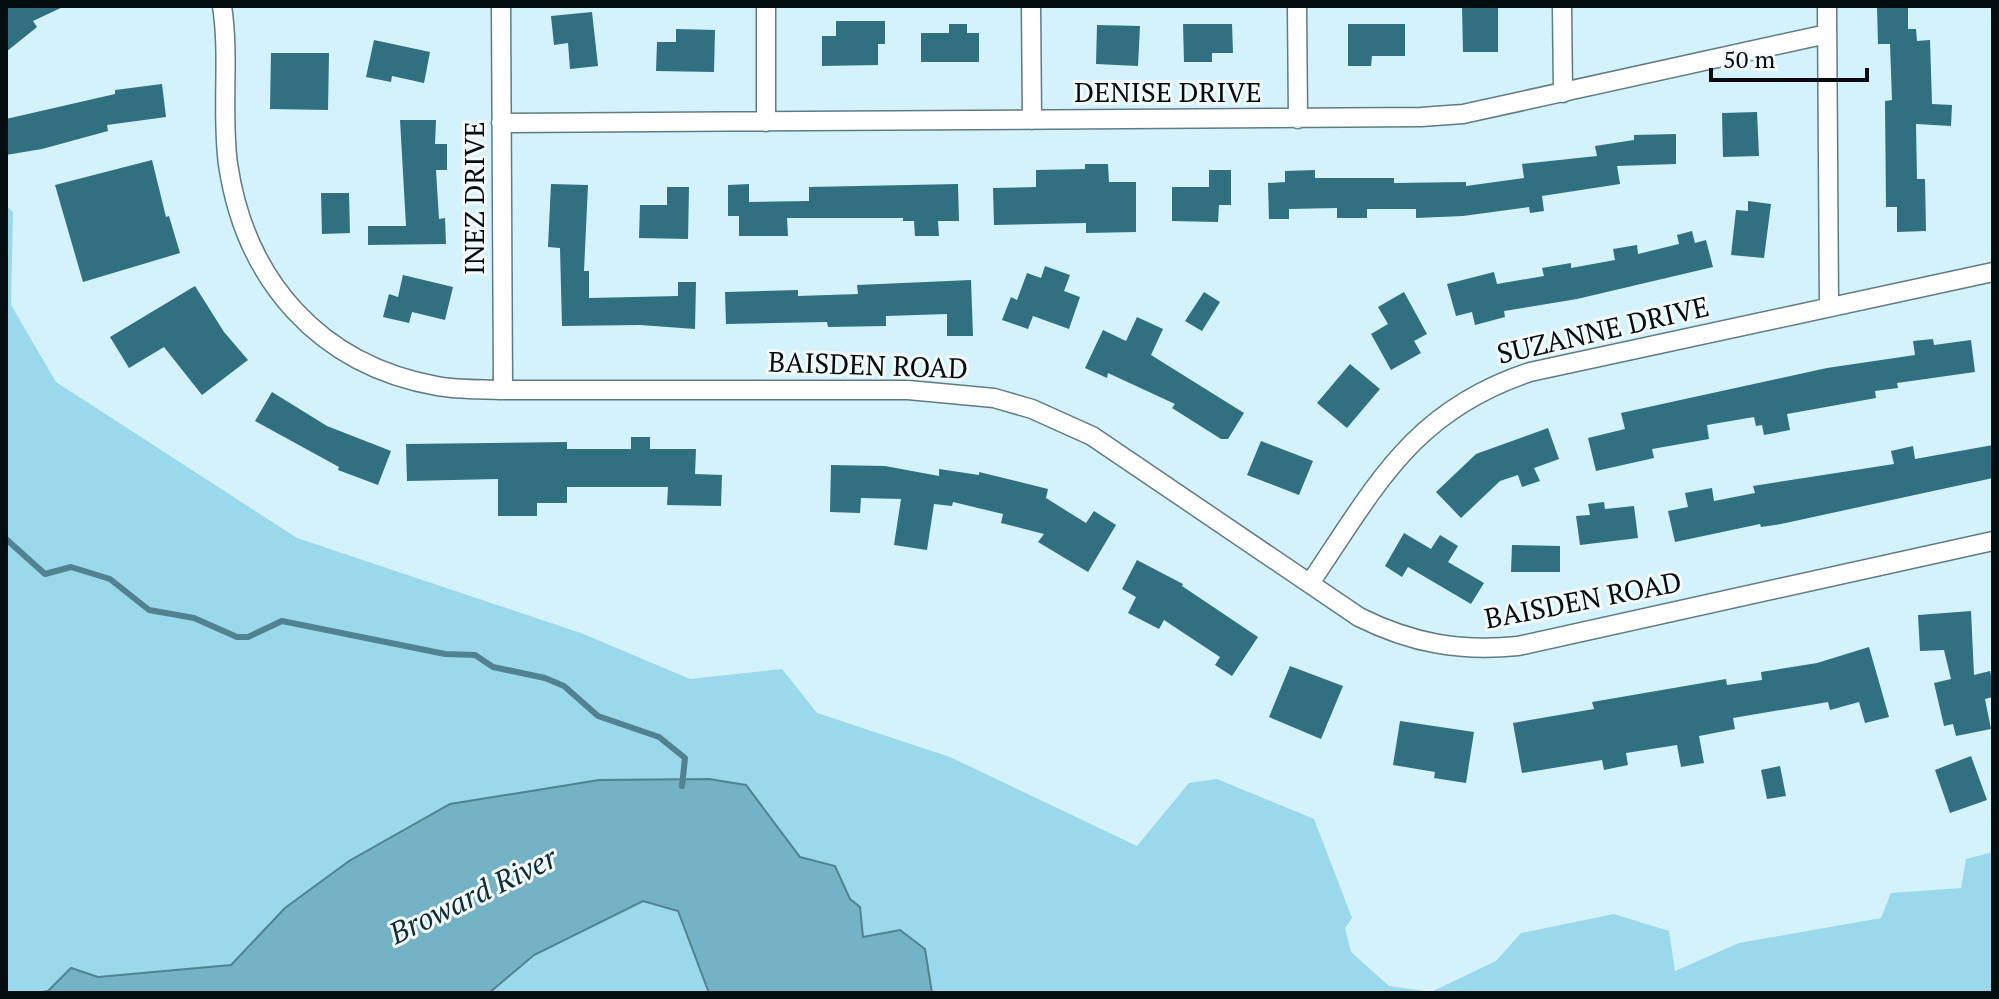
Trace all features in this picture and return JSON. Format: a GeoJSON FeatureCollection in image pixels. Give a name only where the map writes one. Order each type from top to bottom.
{"type":"FeatureCollection","features":[{"type":"Feature","properties":{"kind":"street","name":"BAISDEN ROAD"},"geometry":{"type":"LineString","coordinates":[[222,6],[227,160],[236,207],[262,271],[309,326],[362,363],[438,386],[503,390],[908,390],[994,398],[1032,409],[1092,436],[1310,583],[1388,631],[1451,648],[1518,646],[1993,541]]}},
{"type":"Feature","properties":{"kind":"street","name":"INEZ DRIVE"},"geometry":{"type":"LineString","coordinates":[[501,6],[503,390]]}},
{"type":"Feature","properties":{"kind":"street"},"geometry":{"type":"LineString","coordinates":[[766,6],[766,122]]}},
{"type":"Feature","properties":{"kind":"street"},"geometry":{"type":"LineString","coordinates":[[1031,6],[1032,120]]}},
{"type":"Feature","properties":{"kind":"street"},"geometry":{"type":"LineString","coordinates":[[1297,6],[1298,119]]}},
{"type":"Feature","properties":{"kind":"street"},"geometry":{"type":"LineString","coordinates":[[1562,6],[1563,93]]}},
{"type":"Feature","properties":{"kind":"street"},"geometry":{"type":"LineString","coordinates":[[1827,6],[1829,307]]}},
{"type":"Feature","properties":{"kind":"street","name":"DENISE DRIVE"},"geometry":{"type":"LineString","coordinates":[[501,123],[1298,119],[1463,114],[1827,34]]}},
{"type":"Feature","properties":{"kind":"street","name":"SUZANNE DRIVE"},"geometry":{"type":"LineString","coordinates":[[1310,583],[1403,450],[1431,422],[1463,400],[1530,372],[1993,272]]}},
{"type":"Feature","properties":{"kind":"shaded area"},"geometry":{"type":"Polygon","coordinates":[[[6,206],[13,212],[11,305],[56,382],[297,538],[581,633],[690,679],[782,669],[817,713],[950,757],[1137,846],[1189,783],[1217,779],[1314,819],[1352,918],[1345,928],[1351,952],[1389,986],[1431,992],[1496,961],[1521,933],[1614,914],[1669,931],[1675,971],[1739,943],[1881,918],[1891,893],[1961,888],[1966,859],[1993,852],[1993,993],[932,993],[925,949],[862,938],[860,907],[851,899],[835,866],[800,857],[746,785],[709,779],[599,780],[450,804],[285,908],[231,965],[98,977],[71,968],[48,991],[6,993],[6,206]]]}},
{"type":"Feature","properties":{"kind":"shaded area"},"geometry":{"type":"Polygon","coordinates":[[[643,901],[678,911],[709,993],[489,993],[534,955],[643,901]]]}},
{"type":"Feature","properties":{"kind":"water","name":"Broward River"},"geometry":{"type":"Polygon","coordinates":[[[709,779],[746,785],[800,857],[835,866],[850,899],[860,907],[863,937],[900,930],[925,949],[932,993],[709,993],[678,911],[643,901],[534,955],[489,993],[39,993],[48,991],[71,968],[98,977],[231,965],[285,908],[349,861],[450,804],[599,780],[709,779]]]}},
{"type":"Feature","properties":{"kind":"building"},"geometry":{"type":"Polygon","coordinates":[[[6,6],[65,6],[33,21],[37,27],[6,52],[6,6]]]}},
{"type":"Feature","properties":{"kind":"building"},"geometry":{"type":"Polygon","coordinates":[[[1462,6],[1498,6],[1498,52],[1463,52],[1462,6]]]}},
{"type":"Feature","properties":{"kind":"building"},"geometry":{"type":"Polygon","coordinates":[[[1877,6],[1908,6],[1908,29],[1916,29],[1917,41],[1930,40],[1932,104],[1952,105],[1951,126],[1916,124],[1917,179],[1925,179],[1926,231],[1897,232],[1897,207],[1886,207],[1885,101],[1892,100],[1890,44],[1878,44],[1877,6]]]}},
{"type":"Feature","properties":{"kind":"building"},"geometry":{"type":"Polygon","coordinates":[[[592,12],[598,66],[570,69],[568,43],[554,45],[551,16],[592,12]]]}},
{"type":"Feature","properties":{"kind":"building"},"geometry":{"type":"Polygon","coordinates":[[[836,21],[885,21],[885,44],[878,44],[878,65],[822,66],[822,36],[836,36],[836,21]]]}},
{"type":"Feature","properties":{"kind":"building"},"geometry":{"type":"Polygon","coordinates":[[[949,24],[967,24],[967,33],[979,33],[979,62],[921,62],[921,33],[949,33],[949,24]]]}},
{"type":"Feature","properties":{"kind":"building"},"geometry":{"type":"Polygon","coordinates":[[[1183,24],[1232,24],[1233,53],[1212,53],[1212,62],[1184,62],[1183,24]]]}},
{"type":"Feature","properties":{"kind":"building"},"geometry":{"type":"Polygon","coordinates":[[[1348,24],[1405,24],[1405,56],[1372,56],[1371,66],[1348,66],[1348,24]]]}},
{"type":"Feature","properties":{"kind":"building"},"geometry":{"type":"Polygon","coordinates":[[[1097,25],[1140,26],[1138,66],[1096,64],[1097,25]]]}},
{"type":"Feature","properties":{"kind":"building"},"geometry":{"type":"Polygon","coordinates":[[[676,29],[715,30],[714,72],[656,71],[657,42],[676,42],[676,29]]]}},
{"type":"Feature","properties":{"kind":"building"},"geometry":{"type":"Polygon","coordinates":[[[374,40],[430,52],[424,83],[392,76],[391,82],[366,77],[374,40]]]}},
{"type":"Feature","properties":{"kind":"building"},"geometry":{"type":"Polygon","coordinates":[[[271,53],[329,53],[328,110],[270,109],[271,53]]]}},
{"type":"Feature","properties":{"kind":"building"},"geometry":{"type":"Polygon","coordinates":[[[162,84],[166,117],[107,125],[108,131],[42,149],[6,155],[6,119],[115,94],[115,90],[162,84]]]}},
{"type":"Feature","properties":{"kind":"building"},"geometry":{"type":"Polygon","coordinates":[[[1757,112],[1759,156],[1723,157],[1722,113],[1757,112]]]}},
{"type":"Feature","properties":{"kind":"building"},"geometry":{"type":"Polygon","coordinates":[[[400,120],[436,120],[435,144],[447,144],[447,170],[436,170],[439,219],[445,218],[446,244],[368,245],[368,226],[406,226],[400,120]]]}},
{"type":"Feature","properties":{"kind":"building"},"geometry":{"type":"Polygon","coordinates":[[[1676,134],[1676,164],[1617,166],[1620,184],[1542,196],[1544,211],[1530,213],[1529,207],[1463,216],[1416,218],[1416,209],[1367,209],[1367,218],[1337,218],[1337,208],[1289,209],[1289,219],[1269,219],[1268,183],[1285,182],[1285,171],[1315,170],[1315,178],[1394,178],[1394,183],[1466,182],[1466,186],[1524,178],[1522,164],[1597,156],[1595,146],[1634,140],[1634,135],[1676,134]]]}},
{"type":"Feature","properties":{"kind":"building"},"geometry":{"type":"Polygon","coordinates":[[[152,160],[166,217],[169,216],[180,253],[83,282],[55,185],[152,160]]]}},
{"type":"Feature","properties":{"kind":"building"},"geometry":{"type":"Polygon","coordinates":[[[1085,164],[1108,164],[1109,182],[1136,182],[1136,232],[1086,233],[1086,223],[994,225],[993,188],[1036,187],[1036,170],[1085,169],[1085,164]]]}},
{"type":"Feature","properties":{"kind":"building"},"geometry":{"type":"Polygon","coordinates":[[[1209,170],[1231,170],[1231,205],[1219,205],[1218,222],[1172,221],[1172,187],[1209,187],[1209,170]]]}},
{"type":"Feature","properties":{"kind":"building"},"geometry":{"type":"Polygon","coordinates":[[[551,184],[588,185],[584,271],[589,271],[589,298],[678,296],[678,282],[696,282],[695,329],[640,325],[562,326],[560,248],[548,247],[551,184]]]}},
{"type":"Feature","properties":{"kind":"building"},"geometry":{"type":"Polygon","coordinates":[[[749,184],[749,202],[809,201],[809,187],[958,184],[959,221],[938,221],[939,236],[915,236],[914,221],[903,221],[903,218],[787,218],[788,236],[739,236],[739,216],[728,216],[728,185],[749,184]]]}},
{"type":"Feature","properties":{"kind":"building"},"geometry":{"type":"Polygon","coordinates":[[[667,187],[689,187],[688,239],[639,238],[640,205],[667,205],[667,187]]]}},
{"type":"Feature","properties":{"kind":"building"},"geometry":{"type":"Polygon","coordinates":[[[321,193],[349,193],[350,233],[322,234],[321,193]]]}},
{"type":"Feature","properties":{"kind":"building"},"geometry":{"type":"Polygon","coordinates":[[[1748,201],[1771,204],[1764,258],[1731,255],[1736,210],[1748,211],[1748,201]]]}},
{"type":"Feature","properties":{"kind":"building"},"geometry":{"type":"Polygon","coordinates":[[[1692,231],[1695,243],[1706,240],[1713,267],[1577,299],[1504,311],[1505,317],[1475,325],[1472,312],[1456,316],[1447,284],[1494,272],[1497,284],[1544,276],[1542,268],[1571,263],[1571,268],[1615,260],[1613,249],[1637,245],[1638,254],[1679,244],[1677,235],[1692,231]]]}},
{"type":"Feature","properties":{"kind":"building"},"geometry":{"type":"Polygon","coordinates":[[[1045,266],[1070,275],[1064,291],[1080,297],[1069,329],[1033,316],[1028,329],[1002,320],[1011,297],[1017,300],[1027,273],[1041,278],[1045,266]]]}},
{"type":"Feature","properties":{"kind":"building"},"geometry":{"type":"Polygon","coordinates":[[[403,275],[453,287],[445,320],[412,312],[409,323],[383,317],[389,294],[398,297],[403,275]]]}},
{"type":"Feature","properties":{"kind":"building"},"geometry":{"type":"Polygon","coordinates":[[[971,280],[973,336],[947,336],[947,314],[886,316],[886,326],[828,327],[827,322],[726,324],[725,292],[798,290],[798,296],[858,294],[857,285],[971,280]]]}},
{"type":"Feature","properties":{"kind":"building"},"geometry":{"type":"Polygon","coordinates":[[[195,286],[224,332],[248,360],[202,395],[164,347],[129,368],[110,337],[195,286]]]}},
{"type":"Feature","properties":{"kind":"building"},"geometry":{"type":"Polygon","coordinates":[[[1204,292],[1220,302],[1202,331],[1185,321],[1204,292]]]}},
{"type":"Feature","properties":{"kind":"building"},"geometry":{"type":"Polygon","coordinates":[[[1404,292],[1427,334],[1414,341],[1421,353],[1391,370],[1371,334],[1388,324],[1378,307],[1404,292]]]}},
{"type":"Feature","properties":{"kind":"building"},"geometry":{"type":"Polygon","coordinates":[[[1137,317],[1163,329],[1151,355],[1244,413],[1228,439],[1221,439],[1172,408],[1175,404],[1108,373],[1107,378],[1085,368],[1103,330],[1126,341],[1137,317]]]}},
{"type":"Feature","properties":{"kind":"building"},"geometry":{"type":"Polygon","coordinates":[[[1933,339],[1934,345],[1971,340],[1975,372],[1897,383],[1898,388],[1875,391],[1876,398],[1787,414],[1790,430],[1764,435],[1762,425],[1756,426],[1754,417],[1707,425],[1709,439],[1652,449],[1654,458],[1596,471],[1588,438],[1625,429],[1621,413],[1827,368],[1915,355],[1913,341],[1933,339]]]}},
{"type":"Feature","properties":{"kind":"building"},"geometry":{"type":"Polygon","coordinates":[[[1350,364],[1380,389],[1347,428],[1317,403],[1350,364]]]}},
{"type":"Feature","properties":{"kind":"building"},"geometry":{"type":"Polygon","coordinates":[[[272,392],[327,426],[391,451],[378,485],[338,470],[339,467],[255,421],[272,392]]]}},
{"type":"Feature","properties":{"kind":"building"},"geometry":{"type":"Polygon","coordinates":[[[1548,428],[1559,459],[1534,468],[1540,481],[1522,487],[1518,475],[1500,481],[1461,518],[1436,492],[1476,454],[1548,428]]]}},
{"type":"Feature","properties":{"kind":"building"},"geometry":{"type":"Polygon","coordinates":[[[631,437],[650,437],[650,449],[696,449],[695,474],[722,475],[721,506],[667,505],[668,487],[567,487],[567,503],[537,503],[537,516],[498,516],[498,479],[407,481],[406,444],[567,442],[567,449],[631,449],[631,437]]]}},
{"type":"Feature","properties":{"kind":"building"},"geometry":{"type":"Polygon","coordinates":[[[1261,441],[1313,461],[1299,495],[1247,475],[1261,441]]]}},
{"type":"Feature","properties":{"kind":"building"},"geometry":{"type":"Polygon","coordinates":[[[1993,445],[1993,478],[1781,524],[1761,527],[1760,524],[1675,542],[1668,511],[1688,507],[1685,493],[1712,488],[1714,501],[1755,493],[1753,486],[1894,464],[1891,451],[1913,446],[1915,459],[1993,445]]]}},
{"type":"Feature","properties":{"kind":"building"},"geometry":{"type":"Polygon","coordinates":[[[831,465],[885,466],[939,476],[939,469],[979,475],[979,472],[1048,489],[1046,498],[1086,523],[1094,511],[1116,525],[1088,572],[1038,542],[1044,534],[1001,523],[1003,514],[953,502],[952,506],[934,504],[927,550],[894,545],[901,499],[861,498],[860,513],[830,512],[831,465]]]}},
{"type":"Feature","properties":{"kind":"building"},"geometry":{"type":"Polygon","coordinates":[[[1604,502],[1605,509],[1634,506],[1638,538],[1580,545],[1576,516],[1590,515],[1588,504],[1604,502]]]}},
{"type":"Feature","properties":{"kind":"building"},"geometry":{"type":"Polygon","coordinates":[[[1404,533],[1431,549],[1440,535],[1458,546],[1448,562],[1484,583],[1471,604],[1408,567],[1402,577],[1385,566],[1404,533]]]}},
{"type":"Feature","properties":{"kind":"building"},"geometry":{"type":"Polygon","coordinates":[[[1512,545],[1560,546],[1560,572],[1511,572],[1512,545]]]}},
{"type":"Feature","properties":{"kind":"building"},"geometry":{"type":"Polygon","coordinates":[[[1137,560],[1183,584],[1258,637],[1232,676],[1215,665],[1220,657],[1164,620],[1159,629],[1128,613],[1136,597],[1122,589],[1137,560]]]}},
{"type":"Feature","properties":{"kind":"building"},"geometry":{"type":"Polygon","coordinates":[[[1971,611],[1974,675],[1990,671],[1993,686],[1993,697],[1985,699],[1991,729],[1956,736],[1953,724],[1944,726],[1934,683],[1951,679],[1944,650],[1920,651],[1918,615],[1971,611]]]}},
{"type":"Feature","properties":{"kind":"building"},"geometry":{"type":"Polygon","coordinates":[[[1869,647],[1889,717],[1865,723],[1859,702],[1830,710],[1828,702],[1733,718],[1735,729],[1699,736],[1704,763],[1681,767],[1677,745],[1626,753],[1628,765],[1604,770],[1602,760],[1522,773],[1513,723],[1594,709],[1592,702],[1726,679],[1727,685],[1762,680],[1761,672],[1817,663],[1869,647]]]}},
{"type":"Feature","properties":{"kind":"building"},"geometry":{"type":"Polygon","coordinates":[[[1290,666],[1343,686],[1321,739],[1269,717],[1290,666]]]}},
{"type":"Feature","properties":{"kind":"building"},"geometry":{"type":"Polygon","coordinates":[[[1400,721],[1474,732],[1466,783],[1434,778],[1435,772],[1393,765],[1400,721]]]}},
{"type":"Feature","properties":{"kind":"building"},"geometry":{"type":"Polygon","coordinates":[[[1971,756],[1987,800],[1950,813],[1935,770],[1971,756]]]}},
{"type":"Feature","properties":{"kind":"building"},"geometry":{"type":"Polygon","coordinates":[[[1780,766],[1786,796],[1767,799],[1761,770],[1780,766]]]}},
{"type":"Feature","properties":{"kind":"waterway"},"geometry":{"type":"LineString","coordinates":[[6,539],[45,574],[71,567],[110,579],[149,610],[194,618],[237,637],[248,637],[282,621],[445,654],[475,655],[493,667],[545,678],[564,686],[598,716],[659,737],[685,758],[682,786]]}}]}
